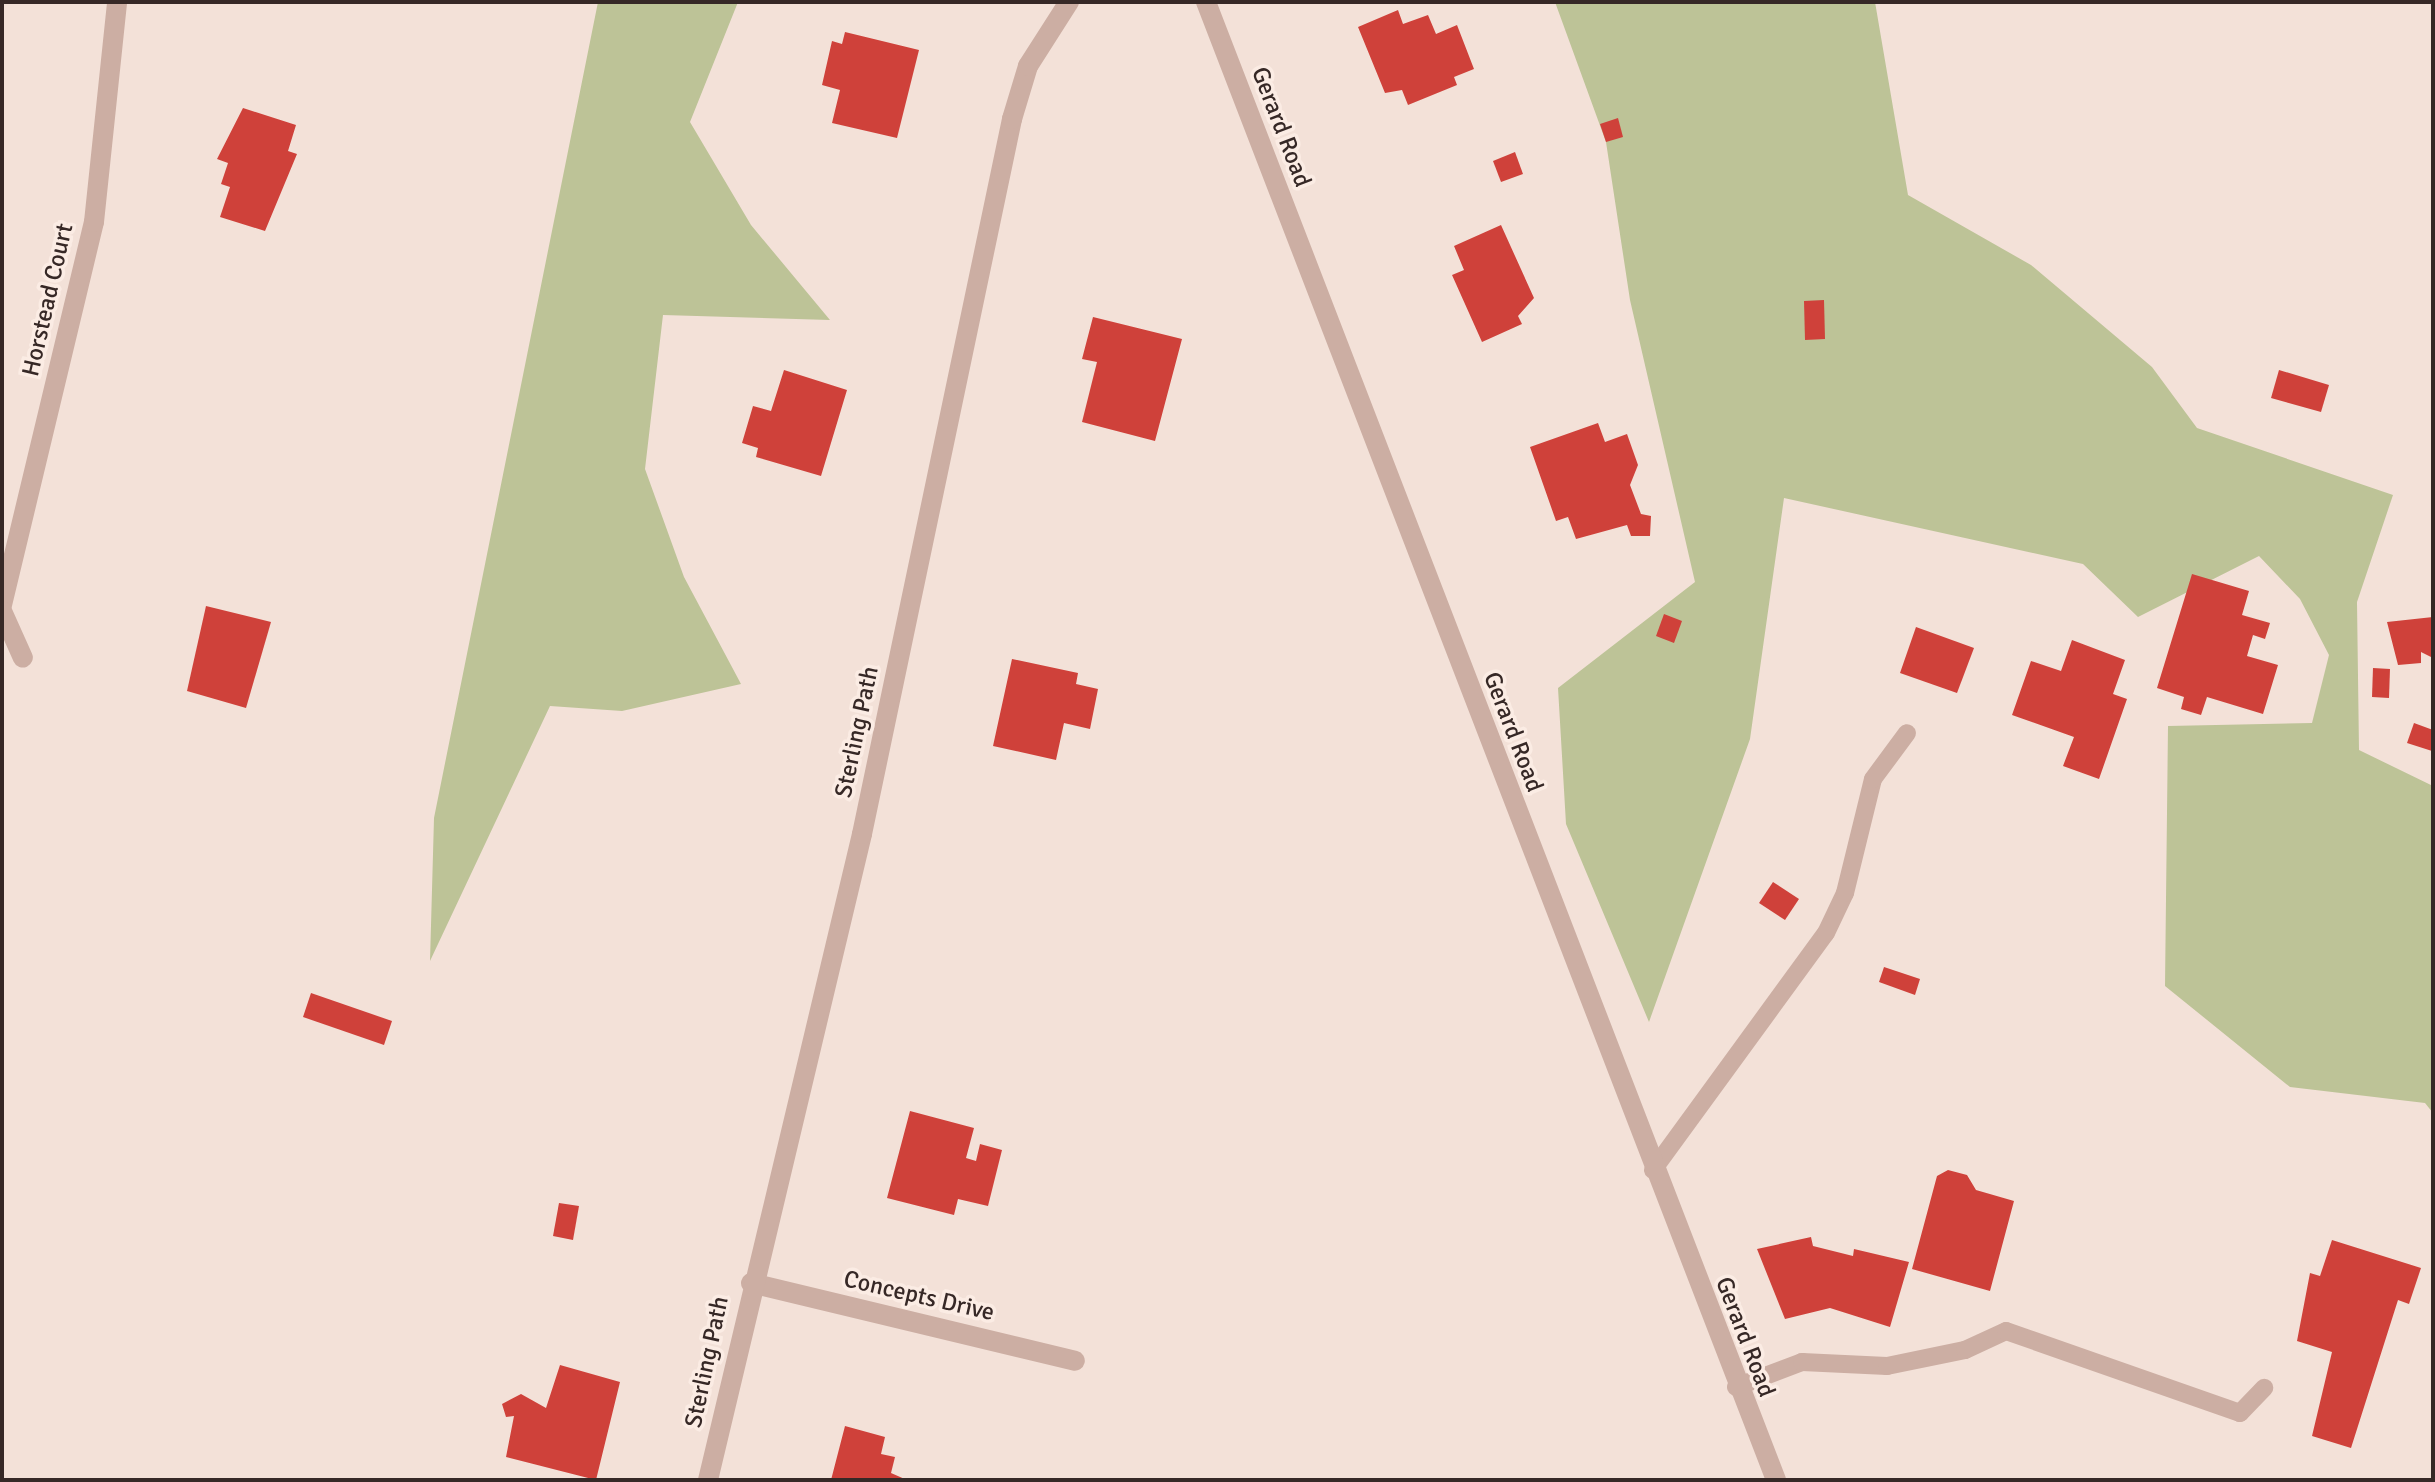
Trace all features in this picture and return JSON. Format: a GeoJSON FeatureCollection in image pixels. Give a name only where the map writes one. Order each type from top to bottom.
{"type":"FeatureCollection","features":[{"type":"Feature","properties":{"kind":"street","name":"Horstead Court"},"geometry":{"type":"LineString","coordinates":[[2,605],[94,222],[117,2]]}},
{"type":"Feature","properties":{"kind":"street","name":"Sterling Path"},"geometry":{"type":"LineString","coordinates":[[708,1480],[751,1283],[862,834],[1012,119],[1028,66],[1069,2]]}},
{"type":"Feature","properties":{"kind":"street","name":"Gerard Road"},"geometry":{"type":"LineString","coordinates":[[1206,2],[1736,1387],[1776,1480]]}},
{"type":"Feature","properties":{"kind":"street"},"geometry":{"type":"LineString","coordinates":[[2,611],[23,658]]}},
{"type":"Feature","properties":{"kind":"street","name":"Concepts Drive"},"geometry":{"type":"LineString","coordinates":[[751,1283],[1075,1361]]}},
{"type":"Feature","properties":{"kind":"lane"},"geometry":{"type":"LineString","coordinates":[[1653,1170],[1826,933],[1845,893],[1873,779],[1907,733]]}},
{"type":"Feature","properties":{"kind":"lane"},"geometry":{"type":"LineString","coordinates":[[1736,1387],[1802,1362],[1887,1366],[1965,1350],[2006,1331],[2240,1413],[2264,1388]]}},
{"type":"Feature","properties":{"kind":"green space"},"geometry":{"type":"Polygon","coordinates":[[[598,2],[738,2],[690,122],[751,225],[830,320],[663,315],[645,469],[684,577],[741,684],[622,711],[550,706],[430,961],[434,818],[598,2]]]}},
{"type":"Feature","properties":{"kind":"green space"},"geometry":{"type":"Polygon","coordinates":[[[1555,2],[1875,2],[1908,195],[2031,265],[2152,367],[2197,428],[2393,495],[2357,602],[2359,750],[2433,786],[2433,1113],[2425,1103],[2290,1087],[2165,986],[2168,726],[2312,723],[2329,655],[2300,599],[2259,556],[2138,617],[2083,564],[1784,498],[1750,739],[1649,1022],[1566,824],[1558,688],[1695,582],[1630,300],[1606,142],[1555,2]]]}},
{"type":"Feature","properties":{"kind":"building"},"geometry":{"type":"Polygon","coordinates":[[[1398,10],[1403,24],[1428,15],[1436,34],[1457,25],[1474,69],[1454,77],[1457,85],[1408,105],[1402,90],[1385,93],[1358,27],[1398,10]]]}},
{"type":"Feature","properties":{"kind":"building"},"geometry":{"type":"Polygon","coordinates":[[[845,32],[919,50],[897,138],[832,123],[840,90],[822,85],[832,41],[842,44],[845,32]]]}},
{"type":"Feature","properties":{"kind":"building"},"geometry":{"type":"Polygon","coordinates":[[[243,108],[296,125],[288,151],[297,154],[265,231],[220,217],[230,187],[221,184],[228,163],[217,159],[243,108]]]}},
{"type":"Feature","properties":{"kind":"building"},"geometry":{"type":"Polygon","coordinates":[[[1618,118],[1623,137],[1606,142],[1600,124],[1618,118]]]}},
{"type":"Feature","properties":{"kind":"building"},"geometry":{"type":"Polygon","coordinates":[[[1515,152],[1523,174],[1501,182],[1493,161],[1515,152]]]}},
{"type":"Feature","properties":{"kind":"building"},"geometry":{"type":"Polygon","coordinates":[[[1501,225],[1534,298],[1518,316],[1522,324],[1482,342],[1452,275],[1464,270],[1454,246],[1501,225]]]}},
{"type":"Feature","properties":{"kind":"building"},"geometry":{"type":"Polygon","coordinates":[[[1824,300],[1825,339],[1805,340],[1804,301],[1824,300]]]}},
{"type":"Feature","properties":{"kind":"building"},"geometry":{"type":"Polygon","coordinates":[[[1093,317],[1182,339],[1155,441],[1082,422],[1097,362],[1082,359],[1093,317]]]}},
{"type":"Feature","properties":{"kind":"building"},"geometry":{"type":"Polygon","coordinates":[[[784,370],[847,390],[821,476],[756,457],[758,448],[742,443],[753,406],[771,411],[784,370]]]}},
{"type":"Feature","properties":{"kind":"building"},"geometry":{"type":"Polygon","coordinates":[[[2279,370],[2329,385],[2321,412],[2271,398],[2279,370]]]}},
{"type":"Feature","properties":{"kind":"building"},"geometry":{"type":"Polygon","coordinates":[[[1598,423],[1605,442],[1627,434],[1638,465],[1630,485],[1641,514],[1651,516],[1650,536],[1631,536],[1627,525],[1576,539],[1568,517],[1556,521],[1530,447],[1598,423]]]}},
{"type":"Feature","properties":{"kind":"building"},"geometry":{"type":"Polygon","coordinates":[[[2192,574],[2249,591],[2242,615],[2270,623],[2265,639],[2253,635],[2247,656],[2278,665],[2263,714],[2207,697],[2201,715],[2181,709],[2184,697],[2157,688],[2192,574]]]}},
{"type":"Feature","properties":{"kind":"building"},"geometry":{"type":"Polygon","coordinates":[[[206,606],[271,622],[246,708],[187,691],[206,606]]]}},
{"type":"Feature","properties":{"kind":"building"},"geometry":{"type":"Polygon","coordinates":[[[1664,614],[1682,621],[1674,643],[1656,636],[1664,614]]]}},
{"type":"Feature","properties":{"kind":"building"},"geometry":{"type":"Polygon","coordinates":[[[2433,617],[2433,658],[2421,652],[2421,663],[2398,665],[2387,622],[2433,617]]]}},
{"type":"Feature","properties":{"kind":"building"},"geometry":{"type":"Polygon","coordinates":[[[1916,627],[1974,648],[1957,693],[1900,673],[1916,627]]]}},
{"type":"Feature","properties":{"kind":"building"},"geometry":{"type":"Polygon","coordinates":[[[2072,640],[2125,660],[2113,694],[2127,699],[2099,779],[2063,766],[2074,737],[2012,715],[2031,661],[2061,671],[2072,640]]]}},
{"type":"Feature","properties":{"kind":"building"},"geometry":{"type":"Polygon","coordinates":[[[1012,659],[1078,673],[1076,684],[1098,689],[1090,729],[1064,723],[1056,760],[993,746],[1012,659]]]}},
{"type":"Feature","properties":{"kind":"building"},"geometry":{"type":"Polygon","coordinates":[[[2373,668],[2390,669],[2389,698],[2372,697],[2373,668]]]}},
{"type":"Feature","properties":{"kind":"building"},"geometry":{"type":"Polygon","coordinates":[[[2414,723],[2433,730],[2432,751],[2407,743],[2414,723]]]}},
{"type":"Feature","properties":{"kind":"building"},"geometry":{"type":"Polygon","coordinates":[[[1773,882],[1799,899],[1785,920],[1759,903],[1773,882]]]}},
{"type":"Feature","properties":{"kind":"building"},"geometry":{"type":"Polygon","coordinates":[[[1884,967],[1920,979],[1915,995],[1879,982],[1884,967]]]}},
{"type":"Feature","properties":{"kind":"building"},"geometry":{"type":"Polygon","coordinates":[[[311,993],[392,1021],[384,1045],[303,1017],[311,993]]]}},
{"type":"Feature","properties":{"kind":"building"},"geometry":{"type":"Polygon","coordinates":[[[910,1111],[974,1128],[966,1158],[976,1161],[980,1144],[1002,1150],[988,1206],[958,1199],[954,1215],[887,1198],[910,1111]]]}},
{"type":"Feature","properties":{"kind":"building"},"geometry":{"type":"Polygon","coordinates":[[[1948,1170],[1967,1175],[1976,1190],[2014,1201],[1990,1291],[1912,1269],[1937,1176],[1948,1170]]]}},
{"type":"Feature","properties":{"kind":"building"},"geometry":{"type":"Polygon","coordinates":[[[559,1203],[579,1206],[573,1240],[553,1236],[559,1203]]]}},
{"type":"Feature","properties":{"kind":"building"},"geometry":{"type":"Polygon","coordinates":[[[1811,1237],[1813,1246],[1853,1256],[1854,1249],[1909,1262],[1890,1327],[1830,1308],[1785,1319],[1757,1249],[1811,1237]]]}},
{"type":"Feature","properties":{"kind":"building"},"geometry":{"type":"Polygon","coordinates":[[[2332,1240],[2421,1268],[2409,1304],[2398,1300],[2351,1448],[2312,1436],[2332,1352],[2297,1341],[2310,1273],[2320,1276],[2332,1240]]]}},
{"type":"Feature","properties":{"kind":"building"},"geometry":{"type":"Polygon","coordinates":[[[560,1365],[620,1382],[596,1480],[506,1457],[514,1416],[506,1417],[502,1404],[521,1394],[546,1408],[560,1365]]]}},
{"type":"Feature","properties":{"kind":"building"},"geometry":{"type":"Polygon","coordinates":[[[845,1426],[885,1437],[881,1454],[895,1457],[891,1473],[907,1480],[831,1480],[845,1426]]]}}]}
